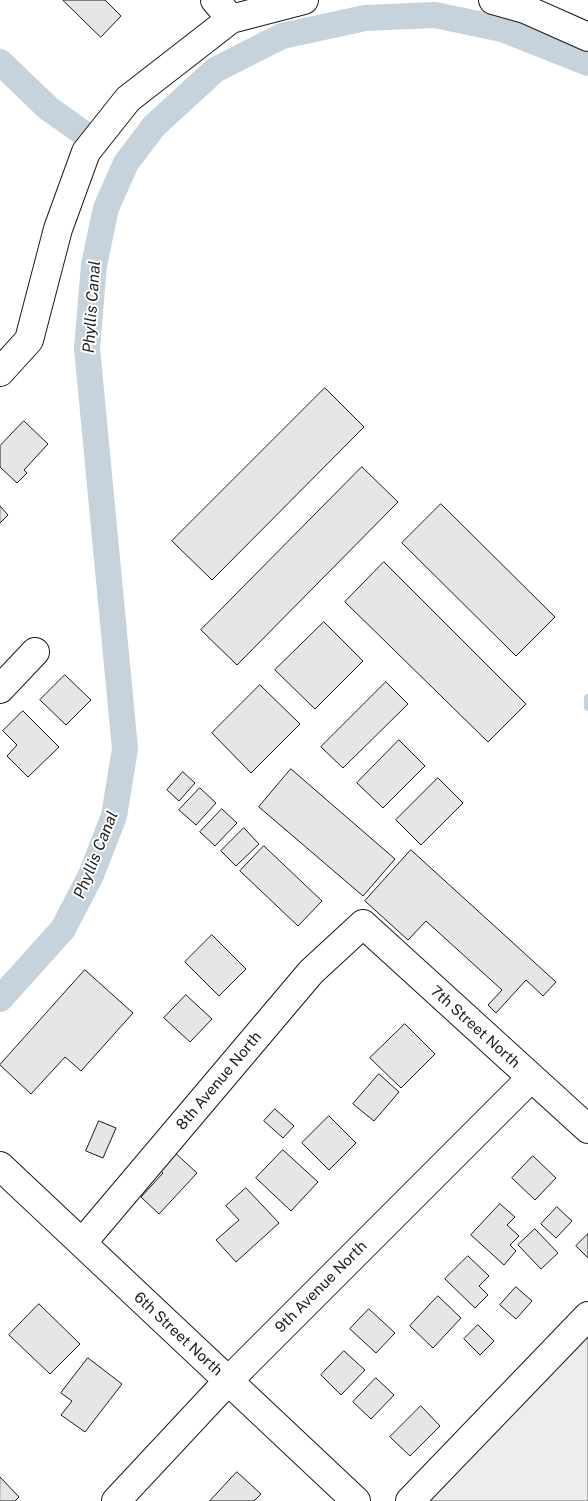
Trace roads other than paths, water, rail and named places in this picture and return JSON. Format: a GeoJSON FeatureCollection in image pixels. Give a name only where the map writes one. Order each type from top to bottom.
{"type":"FeatureCollection","features":[{"type":"Feature","properties":{"kind":"street"},"geometry":{"type":"LineString","coordinates":[[0,372],[28,340],[58,229],[86,152],[128,99],[223,9],[304,0]]}},
{"type":"Feature","properties":{"kind":"street"},"geometry":{"type":"LineString","coordinates":[[493,0],[525,9],[588,37]]}},
{"type":"Feature","properties":{"kind":"street"},"geometry":{"type":"LineString","coordinates":[[0,689],[35,652]]}},
{"type":"Feature","properties":{"kind":"street","name":"7th Street North"},"geometry":{"type":"LineString","coordinates":[[363,924],[588,1129]]}},
{"type":"Feature","properties":{"kind":"street","name":"8th Avenue North"},"geometry":{"type":"LineString","coordinates":[[82,1243],[311,972],[363,924]]}},
{"type":"Feature","properties":{"kind":"street","name":"9th Avenue North"},"geometry":{"type":"LineString","coordinates":[[116,1501],[228,1380],[531,1078]]}},
{"type":"Feature","properties":{"kind":"street","name":"6th Street North"},"geometry":{"type":"LineString","coordinates":[[0,1166],[356,1501]]}},
{"type":"Feature","properties":{"kind":"street"},"geometry":{"type":"LineString","coordinates":[[410,1501],[588,1316]]}},
{"type":"Feature","properties":{"kind":"waterway","name":"Phyllis Canal"},"geometry":{"type":"LineString","coordinates":[[0,999],[63,929],[91,875],[114,816],[125,749],[87,348],[94,265],[106,208],[126,163],[154,126],[215,70],[282,36],[365,18],[435,15],[502,29],[588,63]]}},
{"type":"Feature","properties":{"kind":"waterway"},"geometry":{"type":"LineString","coordinates":[[0,62],[48,108],[83,133]]}},
{"type":"Feature","properties":{"kind":"waterway"},"geometry":{"type":"LineString","coordinates":[[588,698],[588,707]]}}]}
